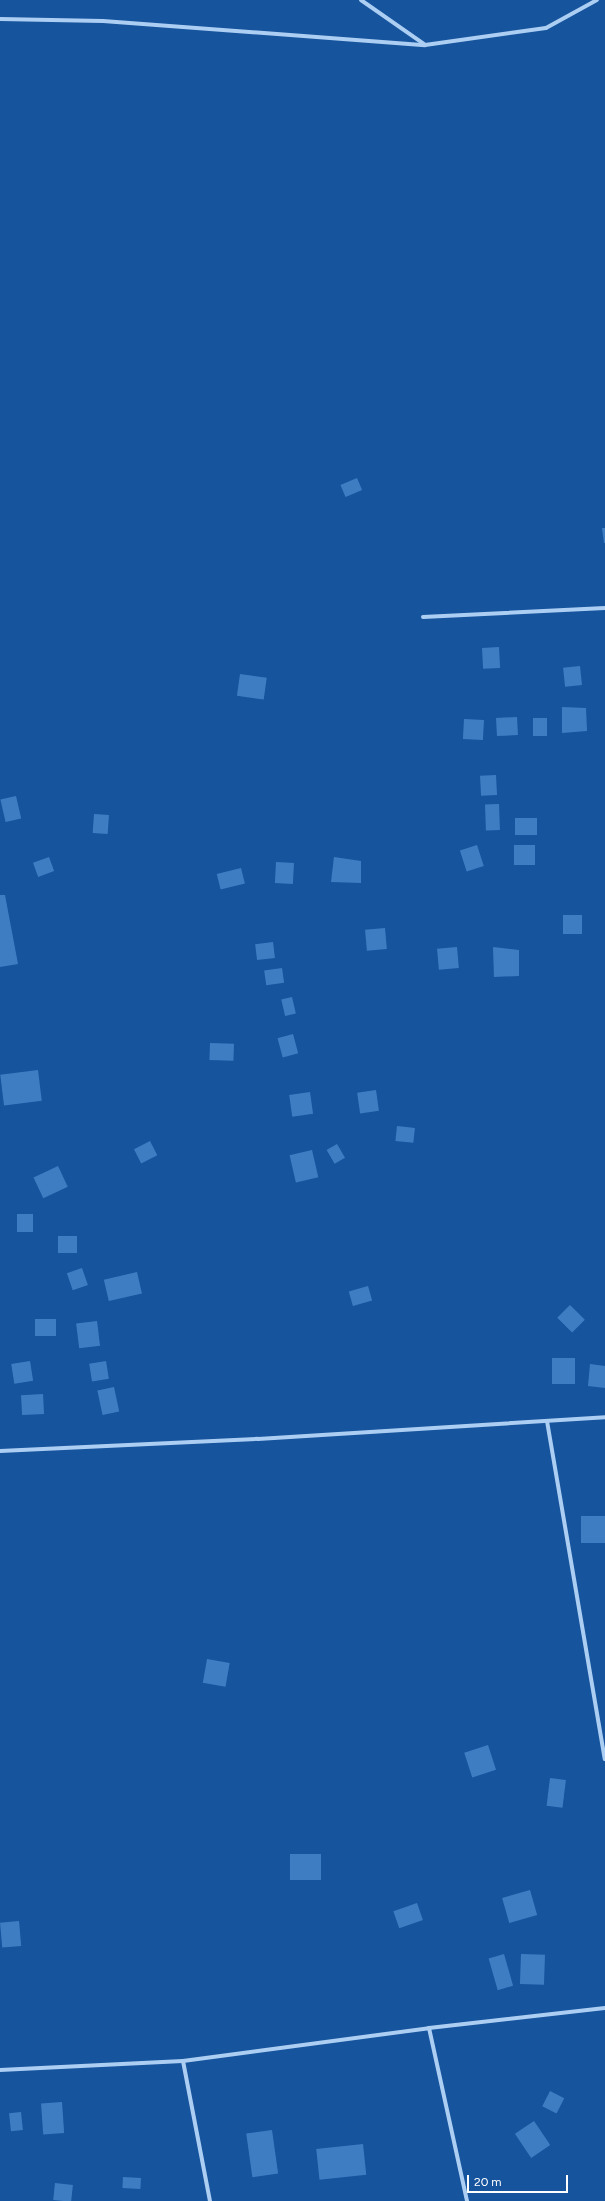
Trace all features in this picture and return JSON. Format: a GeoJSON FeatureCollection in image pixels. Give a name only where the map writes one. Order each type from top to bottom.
{"type":"FeatureCollection","features":[{"type":"Feature","properties":{"kind":"street"},"geometry":{"type":"LineString","coordinates":[[361,0],[425,45]]}},
{"type":"Feature","properties":{"kind":"street"},"geometry":{"type":"LineString","coordinates":[[0,19],[103,22],[425,45],[546,28],[598,0]]}},
{"type":"Feature","properties":{"kind":"street"},"geometry":{"type":"LineString","coordinates":[[423,617],[605,608]]}},
{"type":"Feature","properties":{"kind":"street"},"geometry":{"type":"LineString","coordinates":[[0,1451],[258,1439],[605,1418]]}},
{"type":"Feature","properties":{"kind":"street"},"geometry":{"type":"LineString","coordinates":[[547,1421],[605,1759]]}},
{"type":"Feature","properties":{"kind":"street"},"geometry":{"type":"LineString","coordinates":[[0,2070],[182,2061],[428,2028],[605,2008]]}},
{"type":"Feature","properties":{"kind":"street"},"geometry":{"type":"LineString","coordinates":[[428,2028],[467,2201]]}},
{"type":"Feature","properties":{"kind":"street"},"geometry":{"type":"LineString","coordinates":[[182,2061],[210,2201]]}},
{"type":"Feature","properties":{"kind":"building"},"geometry":{"type":"Polygon","coordinates":[[[357,478],[362,490],[346,497],[340,485],[357,478]]]}},
{"type":"Feature","properties":{"kind":"building"},"geometry":{"type":"Polygon","coordinates":[[[602,528],[605,528],[605,543],[604,543],[602,528]]]}},
{"type":"Feature","properties":{"kind":"building"},"geometry":{"type":"Polygon","coordinates":[[[499,647],[500,668],[483,669],[482,648],[499,647]]]}},
{"type":"Feature","properties":{"kind":"building"},"geometry":{"type":"Polygon","coordinates":[[[580,666],[582,685],[565,687],[563,668],[580,666]]]}},
{"type":"Feature","properties":{"kind":"building"},"geometry":{"type":"Polygon","coordinates":[[[240,674],[267,678],[264,700],[237,696],[240,674]]]}},
{"type":"Feature","properties":{"kind":"building"},"geometry":{"type":"Polygon","coordinates":[[[562,707],[586,708],[587,731],[562,733],[562,707]]]}},
{"type":"Feature","properties":{"kind":"building"},"geometry":{"type":"Polygon","coordinates":[[[517,717],[518,735],[497,736],[496,718],[517,717]]]}},
{"type":"Feature","properties":{"kind":"building"},"geometry":{"type":"Polygon","coordinates":[[[533,718],[547,718],[547,736],[533,736],[533,718]]]}},
{"type":"Feature","properties":{"kind":"building"},"geometry":{"type":"Polygon","coordinates":[[[464,719],[484,720],[483,740],[463,739],[464,719]]]}},
{"type":"Feature","properties":{"kind":"building"},"geometry":{"type":"Polygon","coordinates":[[[496,775],[497,795],[481,796],[480,776],[496,775]]]}},
{"type":"Feature","properties":{"kind":"building"},"geometry":{"type":"Polygon","coordinates":[[[16,796],[21,818],[6,822],[0,800],[16,796]]]}},
{"type":"Feature","properties":{"kind":"building"},"geometry":{"type":"Polygon","coordinates":[[[485,804],[499,804],[500,830],[486,830],[485,804]]]}},
{"type":"Feature","properties":{"kind":"building"},"geometry":{"type":"Polygon","coordinates":[[[94,814],[109,815],[108,834],[93,833],[94,814]]]}},
{"type":"Feature","properties":{"kind":"building"},"geometry":{"type":"Polygon","coordinates":[[[515,818],[537,818],[537,835],[515,835],[515,818]]]}},
{"type":"Feature","properties":{"kind":"building"},"geometry":{"type":"Polygon","coordinates":[[[477,845],[484,866],[467,871],[460,851],[477,845]]]}},
{"type":"Feature","properties":{"kind":"building"},"geometry":{"type":"Polygon","coordinates":[[[514,845],[535,845],[535,865],[514,865],[514,845]]]}},
{"type":"Feature","properties":{"kind":"building"},"geometry":{"type":"Polygon","coordinates":[[[49,857],[54,871],[38,877],[33,863],[49,857]]]}},
{"type":"Feature","properties":{"kind":"building"},"geometry":{"type":"Polygon","coordinates":[[[334,857],[361,861],[361,883],[331,882],[334,857]]]}},
{"type":"Feature","properties":{"kind":"building"},"geometry":{"type":"Polygon","coordinates":[[[276,862],[294,863],[293,884],[275,883],[276,862]]]}},
{"type":"Feature","properties":{"kind":"building"},"geometry":{"type":"Polygon","coordinates":[[[241,868],[245,884],[221,890],[217,874],[241,868]]]}},
{"type":"Feature","properties":{"kind":"building"},"geometry":{"type":"Polygon","coordinates":[[[0,895],[5,895],[18,964],[0,967],[0,895]]]}},
{"type":"Feature","properties":{"kind":"building"},"geometry":{"type":"Polygon","coordinates":[[[563,915],[582,915],[582,934],[563,934],[563,915]]]}},
{"type":"Feature","properties":{"kind":"building"},"geometry":{"type":"Polygon","coordinates":[[[385,928],[387,949],[367,951],[365,930],[385,928]]]}},
{"type":"Feature","properties":{"kind":"building"},"geometry":{"type":"Polygon","coordinates":[[[273,942],[275,958],[257,960],[255,944],[273,942]]]}},
{"type":"Feature","properties":{"kind":"building"},"geometry":{"type":"Polygon","coordinates":[[[457,947],[459,968],[439,970],[437,949],[457,947]]]}},
{"type":"Feature","properties":{"kind":"building"},"geometry":{"type":"Polygon","coordinates":[[[493,947],[519,950],[519,976],[494,977],[493,947]]]}},
{"type":"Feature","properties":{"kind":"building"},"geometry":{"type":"Polygon","coordinates":[[[282,968],[284,983],[266,985],[264,971],[282,968]]]}},
{"type":"Feature","properties":{"kind":"building"},"geometry":{"type":"Polygon","coordinates":[[[292,997],[296,1014],[285,1016],[281,999],[292,997]]]}},
{"type":"Feature","properties":{"kind":"building"},"geometry":{"type":"Polygon","coordinates":[[[293,1034],[298,1053],[283,1057],[278,1038],[293,1034]]]}},
{"type":"Feature","properties":{"kind":"building"},"geometry":{"type":"Polygon","coordinates":[[[210,1043],[234,1044],[233,1061],[209,1060],[210,1043]]]}},
{"type":"Feature","properties":{"kind":"building"},"geometry":{"type":"Polygon","coordinates":[[[38,1070],[42,1101],[4,1105],[0,1075],[38,1070]]]}},
{"type":"Feature","properties":{"kind":"building"},"geometry":{"type":"Polygon","coordinates":[[[376,1090],[379,1111],[360,1113],[357,1093],[376,1090]]]}},
{"type":"Feature","properties":{"kind":"building"},"geometry":{"type":"Polygon","coordinates":[[[310,1092],[313,1114],[292,1117],[289,1095],[310,1092]]]}},
{"type":"Feature","properties":{"kind":"building"},"geometry":{"type":"Polygon","coordinates":[[[397,1126],[415,1128],[413,1143],[395,1141],[397,1126]]]}},
{"type":"Feature","properties":{"kind":"building"},"geometry":{"type":"Polygon","coordinates":[[[150,1141],[157,1155],[141,1163],[134,1149],[150,1141]]]}},
{"type":"Feature","properties":{"kind":"building"},"geometry":{"type":"Polygon","coordinates":[[[337,1144],[345,1158],[335,1164],[327,1150],[337,1144]]]}},
{"type":"Feature","properties":{"kind":"building"},"geometry":{"type":"Polygon","coordinates":[[[312,1150],[318,1177],[296,1182],[290,1155],[312,1150]]]}},
{"type":"Feature","properties":{"kind":"building"},"geometry":{"type":"Polygon","coordinates":[[[58,1166],[68,1187],[43,1198],[34,1177],[58,1166]]]}},
{"type":"Feature","properties":{"kind":"building"},"geometry":{"type":"Polygon","coordinates":[[[17,1214],[33,1214],[33,1232],[17,1232],[17,1214]]]}},
{"type":"Feature","properties":{"kind":"building"},"geometry":{"type":"Polygon","coordinates":[[[58,1236],[77,1236],[77,1253],[58,1253],[58,1236]]]}},
{"type":"Feature","properties":{"kind":"building"},"geometry":{"type":"Polygon","coordinates":[[[82,1268],[88,1285],[73,1290],[67,1273],[82,1268]]]}},
{"type":"Feature","properties":{"kind":"building"},"geometry":{"type":"Polygon","coordinates":[[[137,1272],[142,1293],[109,1301],[104,1280],[137,1272]]]}},
{"type":"Feature","properties":{"kind":"building"},"geometry":{"type":"Polygon","coordinates":[[[368,1286],[372,1300],[353,1306],[349,1292],[368,1286]]]}},
{"type":"Feature","properties":{"kind":"building"},"geometry":{"type":"Polygon","coordinates":[[[570,1305],[585,1320],[572,1333],[557,1318],[570,1305]]]}},
{"type":"Feature","properties":{"kind":"building"},"geometry":{"type":"Polygon","coordinates":[[[35,1319],[56,1319],[56,1336],[35,1336],[35,1319]]]}},
{"type":"Feature","properties":{"kind":"building"},"geometry":{"type":"Polygon","coordinates":[[[97,1321],[100,1346],[79,1348],[76,1324],[97,1321]]]}},
{"type":"Feature","properties":{"kind":"building"},"geometry":{"type":"Polygon","coordinates":[[[552,1358],[575,1358],[575,1384],[552,1384],[552,1358]]]}},
{"type":"Feature","properties":{"kind":"building"},"geometry":{"type":"Polygon","coordinates":[[[30,1361],[33,1381],[14,1384],[11,1364],[30,1361]]]}},
{"type":"Feature","properties":{"kind":"building"},"geometry":{"type":"Polygon","coordinates":[[[106,1361],[109,1379],[92,1381],[89,1364],[106,1361]]]}},
{"type":"Feature","properties":{"kind":"building"},"geometry":{"type":"Polygon","coordinates":[[[590,1364],[605,1366],[605,1388],[588,1386],[590,1364]]]}},
{"type":"Feature","properties":{"kind":"building"},"geometry":{"type":"Polygon","coordinates":[[[114,1387],[119,1411],[103,1415],[97,1391],[114,1387]]]}},
{"type":"Feature","properties":{"kind":"building"},"geometry":{"type":"Polygon","coordinates":[[[43,1394],[44,1414],[22,1415],[21,1395],[43,1394]]]}},
{"type":"Feature","properties":{"kind":"building"},"geometry":{"type":"Polygon","coordinates":[[[581,1516],[605,1516],[605,1543],[581,1543],[581,1516]]]}},
{"type":"Feature","properties":{"kind":"building"},"geometry":{"type":"Polygon","coordinates":[[[207,1659],[230,1663],[225,1687],[203,1683],[207,1659]]]}},
{"type":"Feature","properties":{"kind":"building"},"geometry":{"type":"Polygon","coordinates":[[[488,1745],[496,1770],[472,1777],[464,1753],[488,1745]]]}},
{"type":"Feature","properties":{"kind":"building"},"geometry":{"type":"Polygon","coordinates":[[[550,1778],[566,1780],[562,1808],[547,1806],[550,1778]]]}},
{"type":"Feature","properties":{"kind":"building"},"geometry":{"type":"Polygon","coordinates":[[[290,1854],[321,1854],[321,1880],[290,1880],[290,1854]]]}},
{"type":"Feature","properties":{"kind":"building"},"geometry":{"type":"Polygon","coordinates":[[[530,1890],[537,1915],[509,1923],[502,1898],[530,1890]]]}},
{"type":"Feature","properties":{"kind":"building"},"geometry":{"type":"Polygon","coordinates":[[[417,1903],[423,1920],[399,1928],[393,1911],[417,1903]]]}},
{"type":"Feature","properties":{"kind":"building"},"geometry":{"type":"Polygon","coordinates":[[[19,1921],[21,1946],[2,1948],[0,1923],[19,1921]]]}},
{"type":"Feature","properties":{"kind":"building"},"geometry":{"type":"Polygon","coordinates":[[[504,1954],[513,1986],[498,1990],[489,1958],[504,1954]]]}},
{"type":"Feature","properties":{"kind":"building"},"geometry":{"type":"Polygon","coordinates":[[[521,1954],[545,1955],[544,1985],[520,1984],[521,1954]]]}},
{"type":"Feature","properties":{"kind":"building"},"geometry":{"type":"Polygon","coordinates":[[[550,2091],[564,2098],[557,2113],[542,2106],[550,2091]]]}},
{"type":"Feature","properties":{"kind":"building"},"geometry":{"type":"Polygon","coordinates":[[[62,2102],[64,2133],[43,2134],[41,2103],[62,2102]]]}},
{"type":"Feature","properties":{"kind":"building"},"geometry":{"type":"Polygon","coordinates":[[[21,2112],[23,2130],[11,2131],[9,2113],[21,2112]]]}},
{"type":"Feature","properties":{"kind":"building"},"geometry":{"type":"Polygon","coordinates":[[[534,2121],[550,2145],[531,2158],[515,2134],[534,2121]]]}},
{"type":"Feature","properties":{"kind":"building"},"geometry":{"type":"Polygon","coordinates":[[[272,2130],[278,2174],[252,2177],[246,2134],[272,2130]]]}},
{"type":"Feature","properties":{"kind":"building"},"geometry":{"type":"Polygon","coordinates":[[[363,2144],[366,2175],[319,2180],[316,2149],[363,2144]]]}},
{"type":"Feature","properties":{"kind":"building"},"geometry":{"type":"Polygon","coordinates":[[[123,2177],[141,2178],[140,2189],[122,2188],[123,2177]]]}},
{"type":"Feature","properties":{"kind":"building"},"geometry":{"type":"Polygon","coordinates":[[[55,2183],[73,2185],[71,2201],[53,2200],[55,2183]]]}}]}
